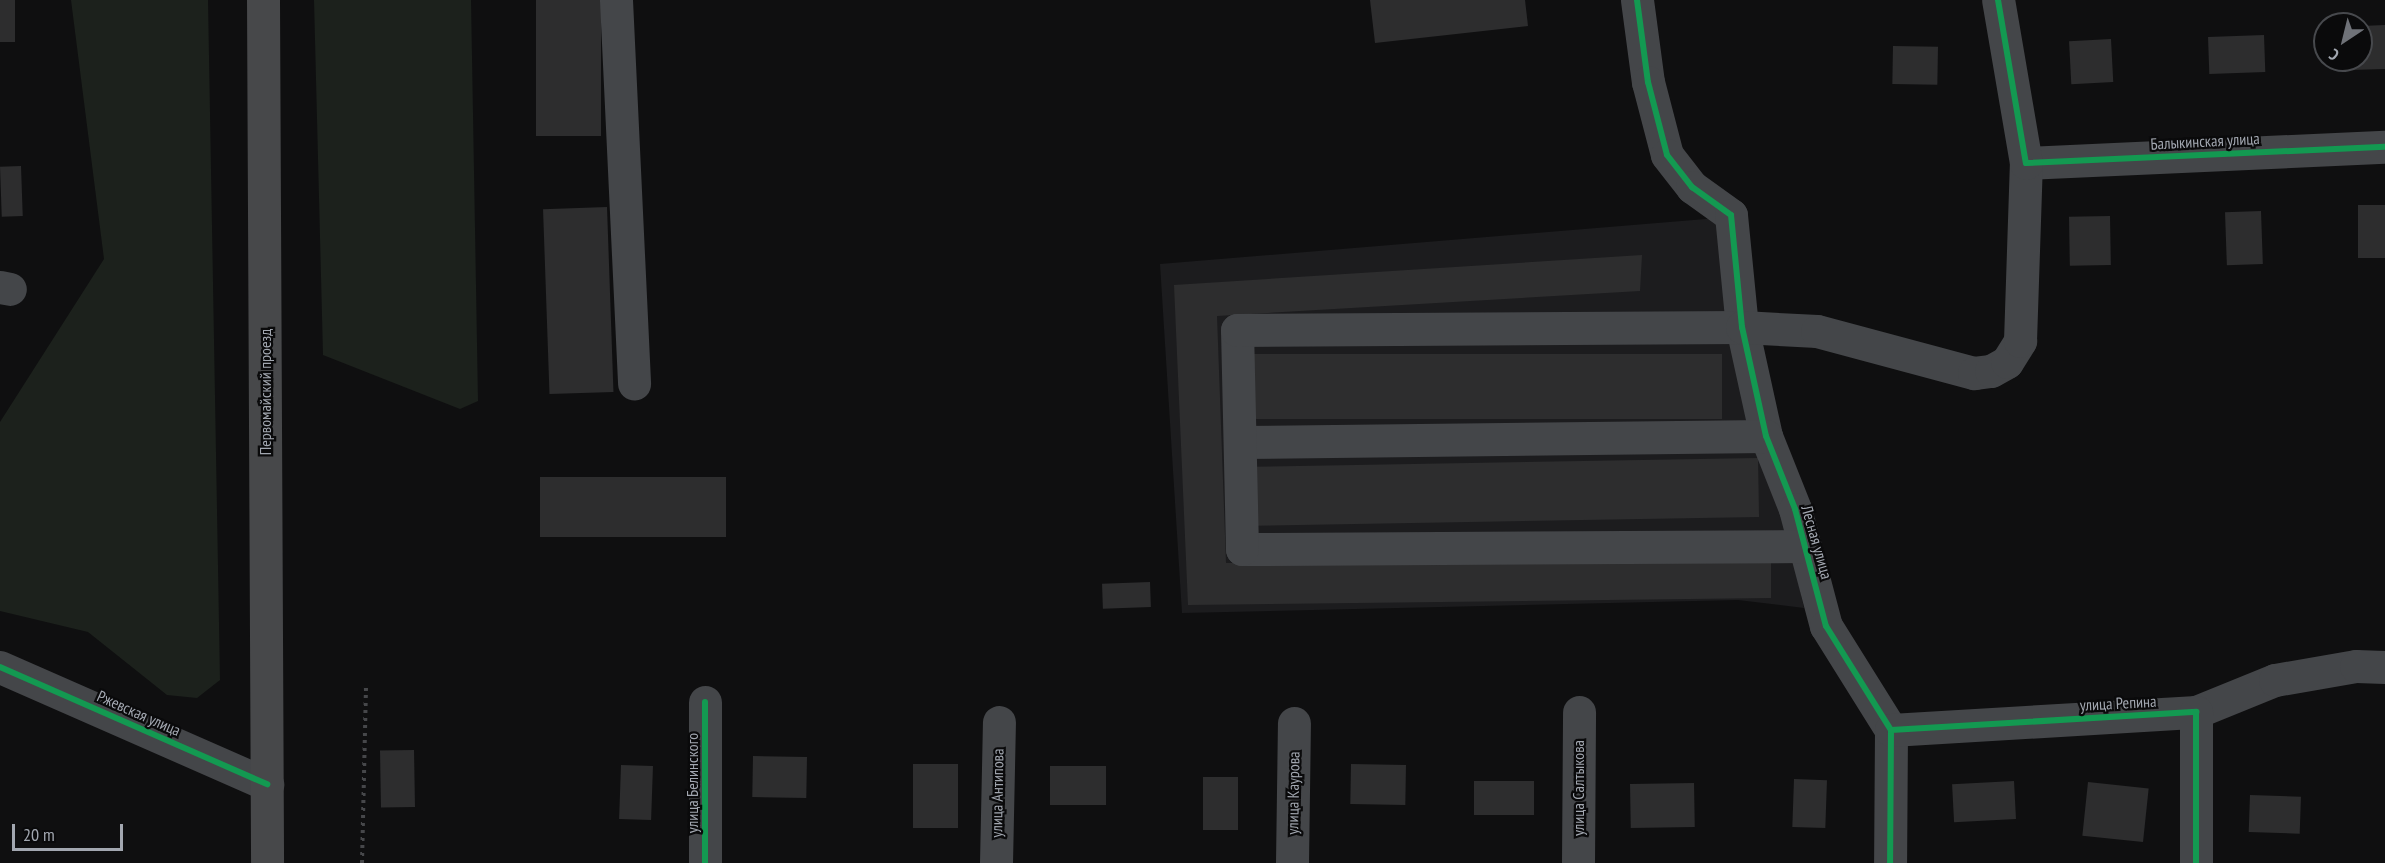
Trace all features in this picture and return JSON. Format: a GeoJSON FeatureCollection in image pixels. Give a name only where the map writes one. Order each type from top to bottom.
{"type":"FeatureCollection","features":[{"type":"Feature","properties":{"kind":"main road","name":"Первомайский проезд"},"geometry":{"type":"LineString","coordinates":[[263,0],[267,863]]}},
{"type":"Feature","properties":{"kind":"street"},"geometry":{"type":"LineString","coordinates":[[616,0],[634,384]]}},
{"type":"Feature","properties":{"kind":"street","name":"Лесная улица"},"geometry":{"type":"LineString","coordinates":[[1637,0],[1648,82],[1667,155],[1692,187],[1731,215],[1742,327],[1766,436],[1805,546],[1826,626],[1891,730]]}},
{"type":"Feature","properties":{"kind":"street"},"geometry":{"type":"LineString","coordinates":[[1805,546],[1242,549],[1237,330],[1742,327],[1817,331],[1974,373],[1998,368],[2019,345],[2022,327],[2026,163],[1998,0]]}},
{"type":"Feature","properties":{"kind":"street","name":"Балыкинская улица"},"geometry":{"type":"LineString","coordinates":[[2026,163],[2385,147]]}},
{"type":"Feature","properties":{"kind":"street"},"geometry":{"type":"LineString","coordinates":[[1240,442],[1766,436]]}},
{"type":"Feature","properties":{"kind":"street","name":"улица Репина"},"geometry":{"type":"LineString","coordinates":[[1891,730],[2196,712],[2275,680],[2356,666],[2385,667]]}},
{"type":"Feature","properties":{"kind":"street","name":"Ржевская улица"},"geometry":{"type":"LineString","coordinates":[[0,667],[267,784]]}},
{"type":"Feature","properties":{"kind":"street","name":"улица Белинского"},"geometry":{"type":"LineString","coordinates":[[705,702],[705,863]]}},
{"type":"Feature","properties":{"kind":"street","name":"улица Салтыкова"},"geometry":{"type":"LineString","coordinates":[[1578,863],[1579,712]]}},
{"type":"Feature","properties":{"kind":"street"},"geometry":{"type":"LineString","coordinates":[[2196,712],[2196,863]]}},
{"type":"Feature","properties":{"kind":"street","name":"улица Антипова"},"geometry":{"type":"LineString","coordinates":[[996,863],[999,722]]}},
{"type":"Feature","properties":{"kind":"street","name":"улица Каурова"},"geometry":{"type":"LineString","coordinates":[[1292,863],[1294,723]]}},
{"type":"Feature","properties":{"kind":"street"},"geometry":{"type":"LineString","coordinates":[[1890,863],[1891,730]]}},
{"type":"Feature","properties":{"kind":"path"},"geometry":{"type":"LineString","coordinates":[[362,863],[366,686]]}},
{"type":"Feature","properties":{"kind":"shaded area"},"geometry":{"type":"Polygon","coordinates":[[[71,0],[208,0],[220,680],[197,698],[167,695],[88,632],[0,611],[0,422],[104,259],[71,0]]]}},
{"type":"Feature","properties":{"kind":"shaded area"},"geometry":{"type":"Polygon","coordinates":[[[314,0],[471,0],[478,401],[460,409],[323,355],[314,0]]]}},
{"type":"Feature","properties":{"kind":"shaded area"},"geometry":{"type":"Polygon","coordinates":[[[1718,218],[1804,608],[1738,600],[1182,613],[1160,264],[1718,218]]]}},
{"type":"Feature","properties":{"kind":"building"},"geometry":{"type":"Polygon","coordinates":[[[0,0],[15,0],[15,42],[0,42],[0,0]]]}},
{"type":"Feature","properties":{"kind":"building"},"geometry":{"type":"Polygon","coordinates":[[[536,0],[601,0],[601,136],[536,136],[536,0]]]}},
{"type":"Feature","properties":{"kind":"building"},"geometry":{"type":"Polygon","coordinates":[[[1370,0],[1525,0],[1528,26],[1375,43],[1370,0]]]}},
{"type":"Feature","properties":{"kind":"building"},"geometry":{"type":"Polygon","coordinates":[[[2385,25],[2385,69],[2373,69],[2373,26],[2385,25]]]}},
{"type":"Feature","properties":{"kind":"building"},"geometry":{"type":"Polygon","coordinates":[[[2264,35],[2265,72],[2209,74],[2208,37],[2264,35]]]}},
{"type":"Feature","properties":{"kind":"building"},"geometry":{"type":"Polygon","coordinates":[[[2111,39],[2113,82],[2071,84],[2069,41],[2111,39]]]}},
{"type":"Feature","properties":{"kind":"building"},"geometry":{"type":"Polygon","coordinates":[[[1893,46],[1938,47],[1937,85],[1892,84],[1893,46]]]}},
{"type":"Feature","properties":{"kind":"building"},"geometry":{"type":"Polygon","coordinates":[[[21,166],[23,216],[2,217],[0,167],[21,166]]]}},
{"type":"Feature","properties":{"kind":"building"},"geometry":{"type":"Polygon","coordinates":[[[2358,205],[2385,205],[2385,258],[2358,258],[2358,205]]]}},
{"type":"Feature","properties":{"kind":"building"},"geometry":{"type":"Polygon","coordinates":[[[607,207],[613,392],[549,394],[543,209],[607,207]]]}},
{"type":"Feature","properties":{"kind":"building"},"geometry":{"type":"Polygon","coordinates":[[[2261,211],[2263,264],[2227,265],[2225,212],[2261,211]]]}},
{"type":"Feature","properties":{"kind":"building"},"geometry":{"type":"Polygon","coordinates":[[[2110,216],[2111,265],[2070,266],[2069,217],[2110,216]]]}},
{"type":"Feature","properties":{"kind":"building"},"geometry":{"type":"Polygon","coordinates":[[[1642,255],[1640,291],[1217,316],[1226,563],[1771,553],[1771,598],[1188,605],[1174,285],[1642,255]]]}},
{"type":"Feature","properties":{"kind":"building"},"geometry":{"type":"Polygon","coordinates":[[[1253,354],[1722,354],[1722,419],[1253,419],[1253,354]]]}},
{"type":"Feature","properties":{"kind":"building"},"geometry":{"type":"Polygon","coordinates":[[[1758,458],[1759,517],[1251,526],[1250,467],[1758,458]]]}},
{"type":"Feature","properties":{"kind":"building"},"geometry":{"type":"Polygon","coordinates":[[[540,477],[726,477],[726,537],[540,537],[540,477]]]}},
{"type":"Feature","properties":{"kind":"building"},"geometry":{"type":"Polygon","coordinates":[[[1150,582],[1151,607],[1103,609],[1102,584],[1150,582]]]}},
{"type":"Feature","properties":{"kind":"building"},"geometry":{"type":"Polygon","coordinates":[[[414,750],[415,807],[381,808],[380,751],[414,750]]]}},
{"type":"Feature","properties":{"kind":"building"},"geometry":{"type":"Polygon","coordinates":[[[753,756],[807,757],[806,798],[752,797],[753,756]]]}},
{"type":"Feature","properties":{"kind":"building"},"geometry":{"type":"Polygon","coordinates":[[[913,764],[958,764],[958,828],[913,828],[913,764]]]}},
{"type":"Feature","properties":{"kind":"building"},"geometry":{"type":"Polygon","coordinates":[[[1351,764],[1406,765],[1405,805],[1350,804],[1351,764]]]}},
{"type":"Feature","properties":{"kind":"building"},"geometry":{"type":"Polygon","coordinates":[[[621,765],[653,766],[651,820],[619,819],[621,765]]]}},
{"type":"Feature","properties":{"kind":"building"},"geometry":{"type":"Polygon","coordinates":[[[1050,766],[1106,766],[1106,805],[1050,805],[1050,766]]]}},
{"type":"Feature","properties":{"kind":"building"},"geometry":{"type":"Polygon","coordinates":[[[1203,777],[1238,777],[1238,830],[1203,830],[1203,777]]]}},
{"type":"Feature","properties":{"kind":"building"},"geometry":{"type":"Polygon","coordinates":[[[1794,779],[1827,780],[1825,828],[1792,827],[1794,779]]]}},
{"type":"Feature","properties":{"kind":"building"},"geometry":{"type":"Polygon","coordinates":[[[1474,781],[1534,781],[1534,815],[1474,815],[1474,781]]]}},
{"type":"Feature","properties":{"kind":"building"},"geometry":{"type":"Polygon","coordinates":[[[2014,781],[2016,819],[1954,822],[1952,784],[2014,781]]]}},
{"type":"Feature","properties":{"kind":"building"},"geometry":{"type":"Polygon","coordinates":[[[2088,782],[2149,788],[2143,842],[2082,836],[2088,782]]]}},
{"type":"Feature","properties":{"kind":"building"},"geometry":{"type":"Polygon","coordinates":[[[1694,783],[1695,827],[1631,828],[1630,784],[1694,783]]]}},
{"type":"Feature","properties":{"kind":"building"},"geometry":{"type":"Polygon","coordinates":[[[2250,795],[2301,797],[2300,834],[2249,832],[2250,795]]]}},
{"type":"Feature","properties":{"kind":"cycle path"},"geometry":{"type":"LineString","coordinates":[[1637,0],[1648,82],[1667,155],[1692,187],[1731,215],[1742,327],[1766,436],[1795,509],[1826,626],[1891,730],[1890,863]]}},
{"type":"Feature","properties":{"kind":"cycle path"},"geometry":{"type":"LineString","coordinates":[[1998,0],[2026,163],[2385,147]]}},
{"type":"Feature","properties":{"kind":"cycle path"},"geometry":{"type":"LineString","coordinates":[[0,667],[267,784]]}},
{"type":"Feature","properties":{"kind":"cycle path"},"geometry":{"type":"LineString","coordinates":[[705,702],[705,863]]}},
{"type":"Feature","properties":{"kind":"cycle path"},"geometry":{"type":"LineString","coordinates":[[1891,730],[2196,712],[2196,863]]}}]}
